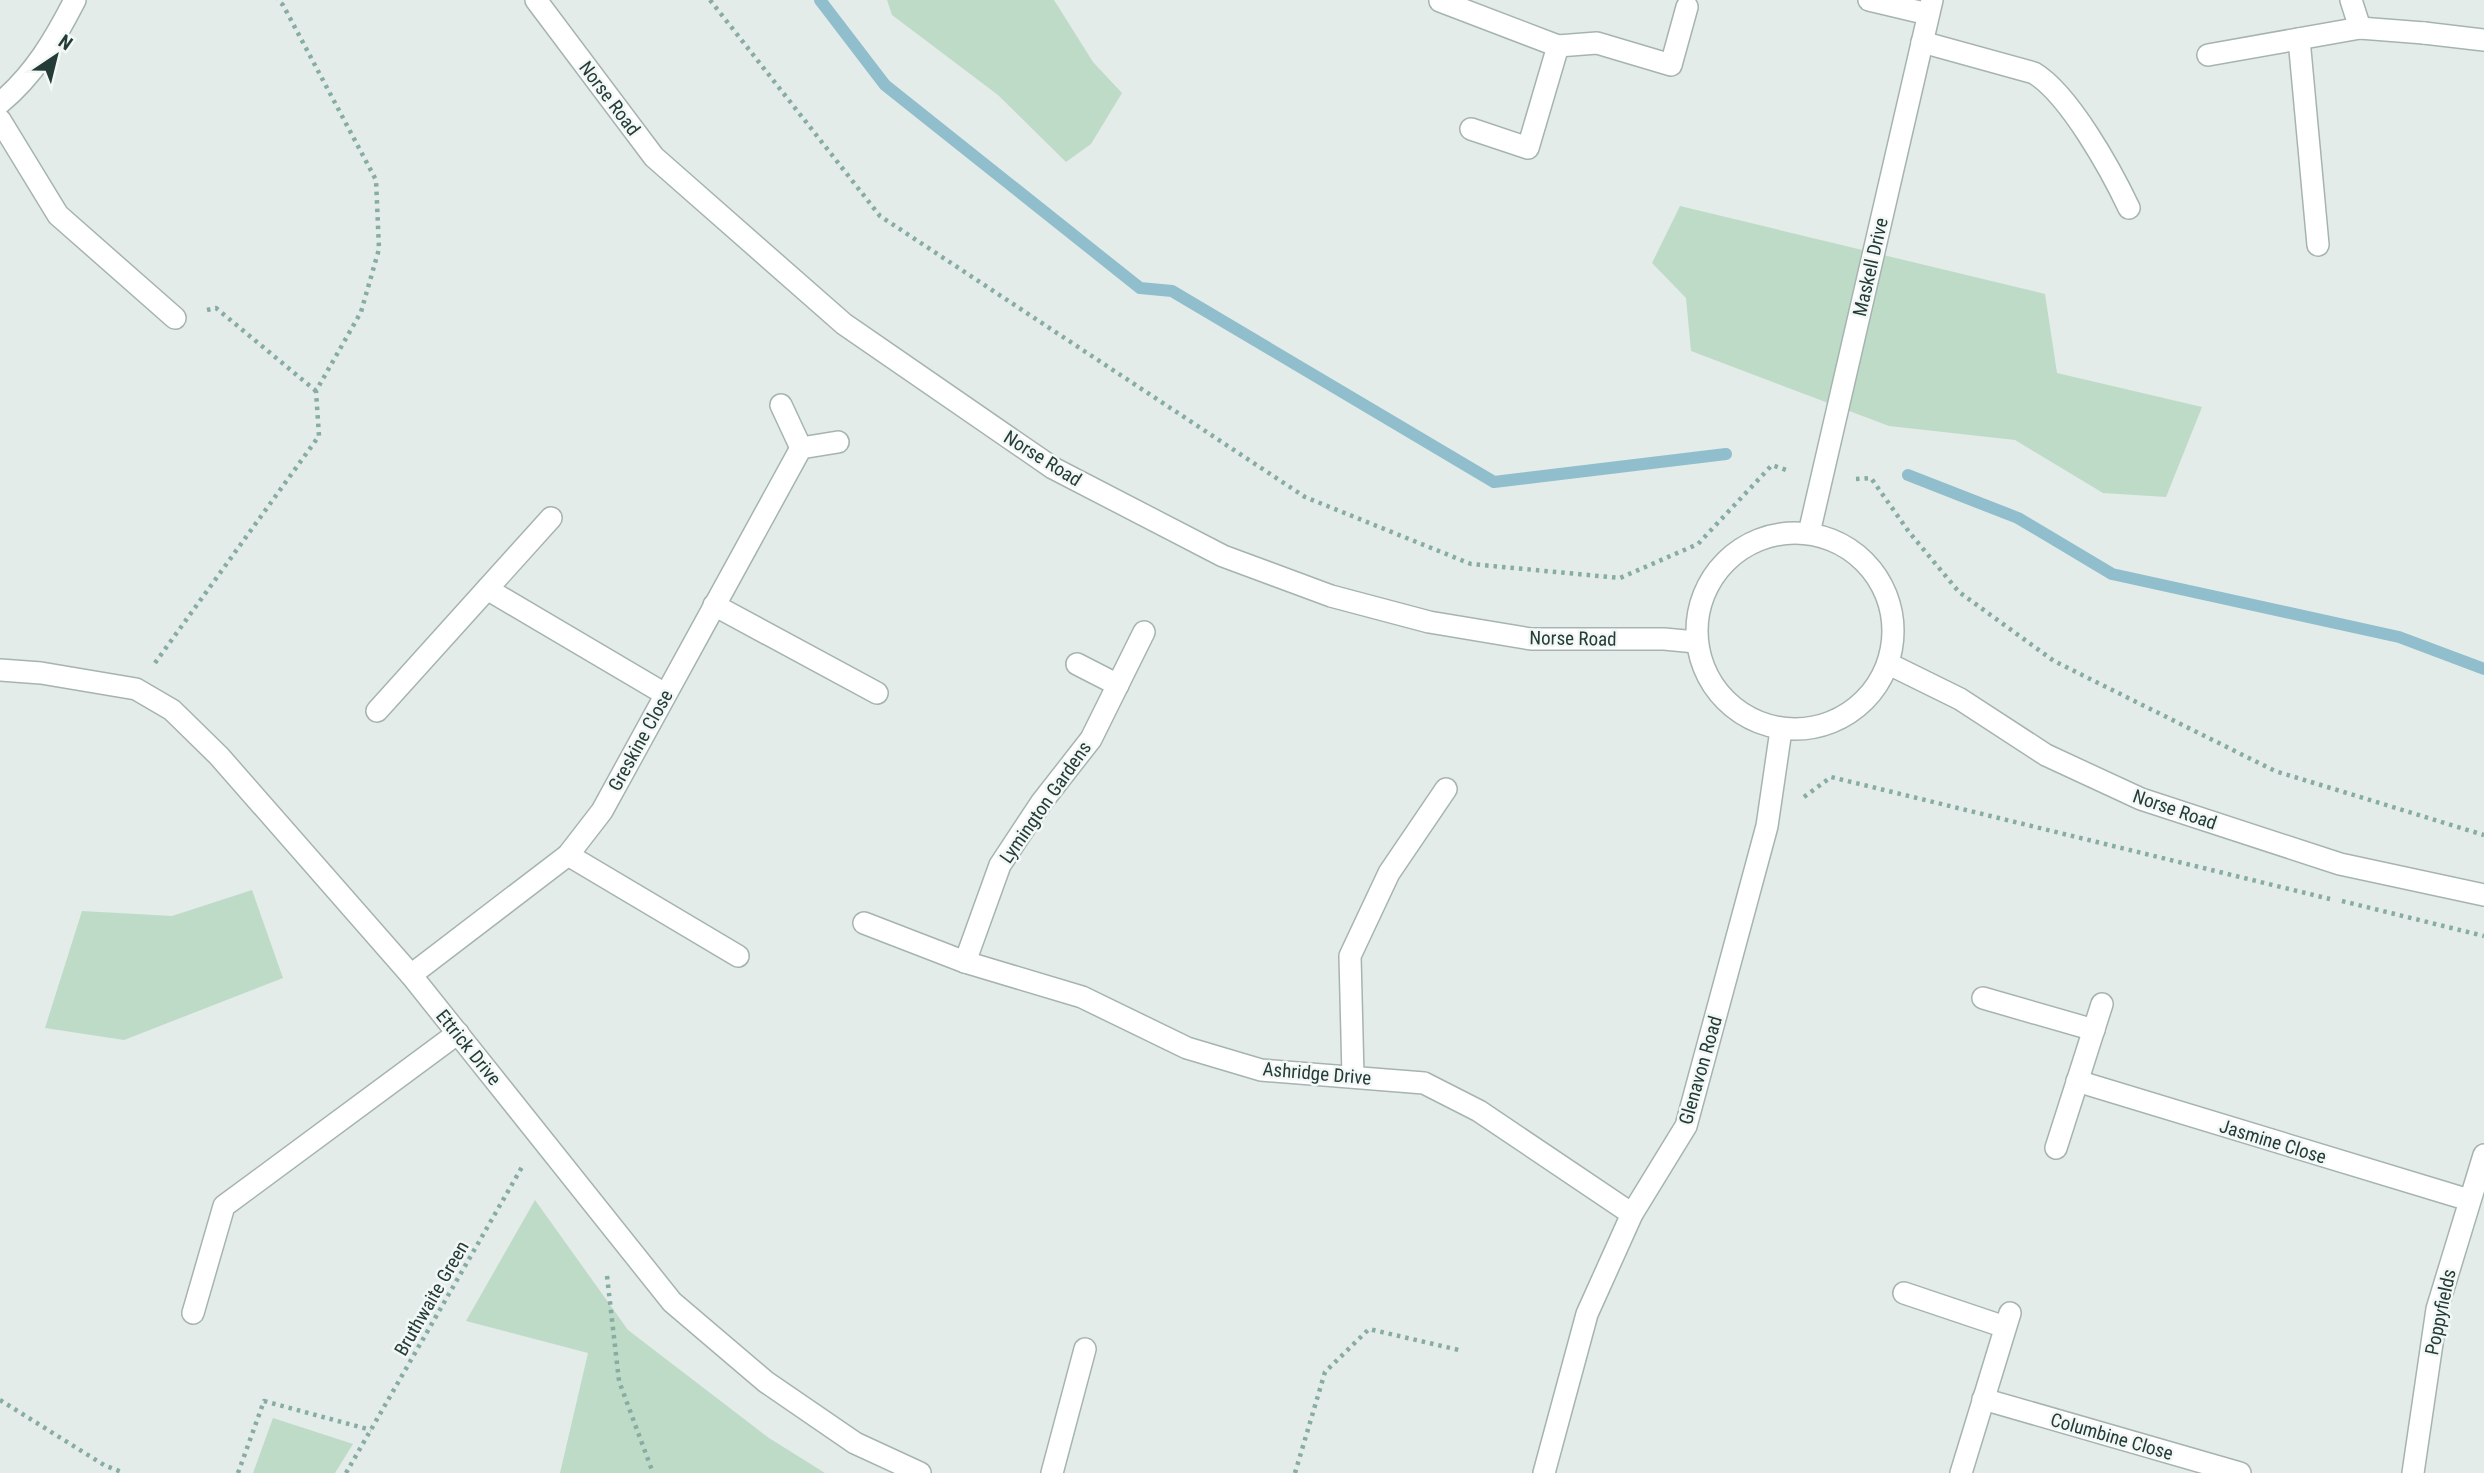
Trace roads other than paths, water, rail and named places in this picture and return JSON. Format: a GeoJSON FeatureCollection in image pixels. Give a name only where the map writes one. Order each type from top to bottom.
{"type":"FeatureCollection","features":[{"type":"Feature","properties":{"kind":"street"},"geometry":{"type":"LineString","coordinates":[[0,103],[24,83],[75,0]]}},
{"type":"Feature","properties":{"kind":"street","name":"Norse Road"},"geometry":{"type":"LineString","coordinates":[[536,0],[654,157],[844,324],[1054,468],[1223,556],[1331,596],[1404,616],[1531,639],[1664,639],[1696,642]]}},
{"type":"Feature","properties":{"kind":"street"},"geometry":{"type":"LineString","coordinates":[[1869,0],[1930,7]]}},
{"type":"Feature","properties":{"kind":"street"},"geometry":{"type":"LineString","coordinates":[[2351,0],[2360,28]]}},
{"type":"Feature","properties":{"kind":"street"},"geometry":{"type":"LineString","coordinates":[[1439,1],[1493,10],[1558,46],[1597,43],[1671,65],[1687,7]]}},
{"type":"Feature","properties":{"kind":"street","name":"Maskell Drive"},"geometry":{"type":"LineString","coordinates":[[1809,533],[1930,7]]}},
{"type":"Feature","properties":{"kind":"street"},"geometry":{"type":"LineString","coordinates":[[2208,55],[2360,28],[2484,40]]}},
{"type":"Feature","properties":{"kind":"street"},"geometry":{"type":"LineString","coordinates":[[2299,39],[2318,245]]}},
{"type":"Feature","properties":{"kind":"street"},"geometry":{"type":"LineString","coordinates":[[1922,42],[2034,73],[2049,82],[2072,113],[2129,208]]}},
{"type":"Feature","properties":{"kind":"street"},"geometry":{"type":"LineString","coordinates":[[1471,129],[1528,148],[1558,46]]}},
{"type":"Feature","properties":{"kind":"street"},"geometry":{"type":"LineString","coordinates":[[0,120],[58,215],[176,318]]}},
{"type":"Feature","properties":{"kind":"street"},"geometry":{"type":"LineString","coordinates":[[781,405],[801,448],[838,442]]}},
{"type":"Feature","properties":{"kind":"street","name":"Greskine Close"},"geometry":{"type":"LineString","coordinates":[[411,975],[568,855],[602,811],[801,448]]}},
{"type":"Feature","properties":{"kind":"street"},"geometry":{"type":"LineString","coordinates":[[377,711],[551,518]]}},
{"type":"Feature","properties":{"kind":"street"},"geometry":{"type":"LineString","coordinates":[[1809,533],[1853,551],[1886,592],[1894,629],[1889,664],[1867,700],[1825,726],[1781,730],[1743,715],[1712,685],[1696,642],[1701,598],[1737,551],[1774,534],[1809,533]]}},
{"type":"Feature","properties":{"kind":"street"},"geometry":{"type":"LineString","coordinates":[[488,589],[665,694]]}},
{"type":"Feature","properties":{"kind":"street"},"geometry":{"type":"LineString","coordinates":[[714,606],[877,694]]}},
{"type":"Feature","properties":{"kind":"street","name":"Lymington Gardens"},"geometry":{"type":"LineString","coordinates":[[965,962],[1000,865],[1041,803],[1091,739],[1144,632]]}},
{"type":"Feature","properties":{"kind":"street"},"geometry":{"type":"LineString","coordinates":[[1077,664],[1118,685]]}},
{"type":"Feature","properties":{"kind":"street","name":"Norse Road"},"geometry":{"type":"LineString","coordinates":[[1889,664],[1960,699],[2046,755],[2141,799],[2340,864],[2484,895]]}},
{"type":"Feature","properties":{"kind":"street","name":"Ettrick Drive"},"geometry":{"type":"LineString","coordinates":[[0,670],[41,673],[136,689],[172,710],[219,756],[411,975],[672,1302],[766,1382],[855,1443],[920,1473]]}},
{"type":"Feature","properties":{"kind":"street","name":"Glenavon Road"},"geometry":{"type":"LineString","coordinates":[[1544,1473],[1587,1314],[1632,1214],[1686,1126],[1768,826],[1781,730]]}},
{"type":"Feature","properties":{"kind":"street"},"geometry":{"type":"LineString","coordinates":[[1353,1076],[1350,956],[1388,873],[1446,789]]}},
{"type":"Feature","properties":{"kind":"street"},"geometry":{"type":"LineString","coordinates":[[568,855],[738,956]]}},
{"type":"Feature","properties":{"kind":"street","name":"Ashridge Drive"},"geometry":{"type":"LineString","coordinates":[[864,923],[965,962],[1083,997],[1200,1052],[1262,1070],[1424,1083],[1479,1111],[1632,1214]]}},
{"type":"Feature","properties":{"kind":"street"},"geometry":{"type":"LineString","coordinates":[[1983,998],[2094,1030]]}},
{"type":"Feature","properties":{"kind":"street"},"geometry":{"type":"LineString","coordinates":[[2056,1149],[2102,1004]]}},
{"type":"Feature","properties":{"kind":"street"},"geometry":{"type":"LineString","coordinates":[[193,1313],[224,1206],[458,1033]]}},
{"type":"Feature","properties":{"kind":"street","name":"Jasmine Close"},"geometry":{"type":"LineString","coordinates":[[2077,1081],[2469,1200]]}},
{"type":"Feature","properties":{"kind":"street","name":"Poppyfields"},"geometry":{"type":"LineString","coordinates":[[2413,1473],[2437,1309],[2484,1155]]}},
{"type":"Feature","properties":{"kind":"street"},"geometry":{"type":"LineString","coordinates":[[1904,1293],[2007,1320],[1961,1473]]}},
{"type":"Feature","properties":{"kind":"street"},"geometry":{"type":"LineString","coordinates":[[1052,1473],[1085,1349]]}},
{"type":"Feature","properties":{"kind":"street","name":"Columbine Close"},"geometry":{"type":"LineString","coordinates":[[1983,1399],[2240,1473]]}},
{"type":"Feature","properties":{"kind":"waterway"},"geometry":{"type":"LineString","coordinates":[[820,0],[885,85],[1140,288],[1172,291],[1494,482],[1726,454]]}},
{"type":"Feature","properties":{"kind":"waterway"},"geometry":{"type":"LineString","coordinates":[[1908,475],[2018,518],[2112,574],[2399,637],[2484,669]]}}]}
